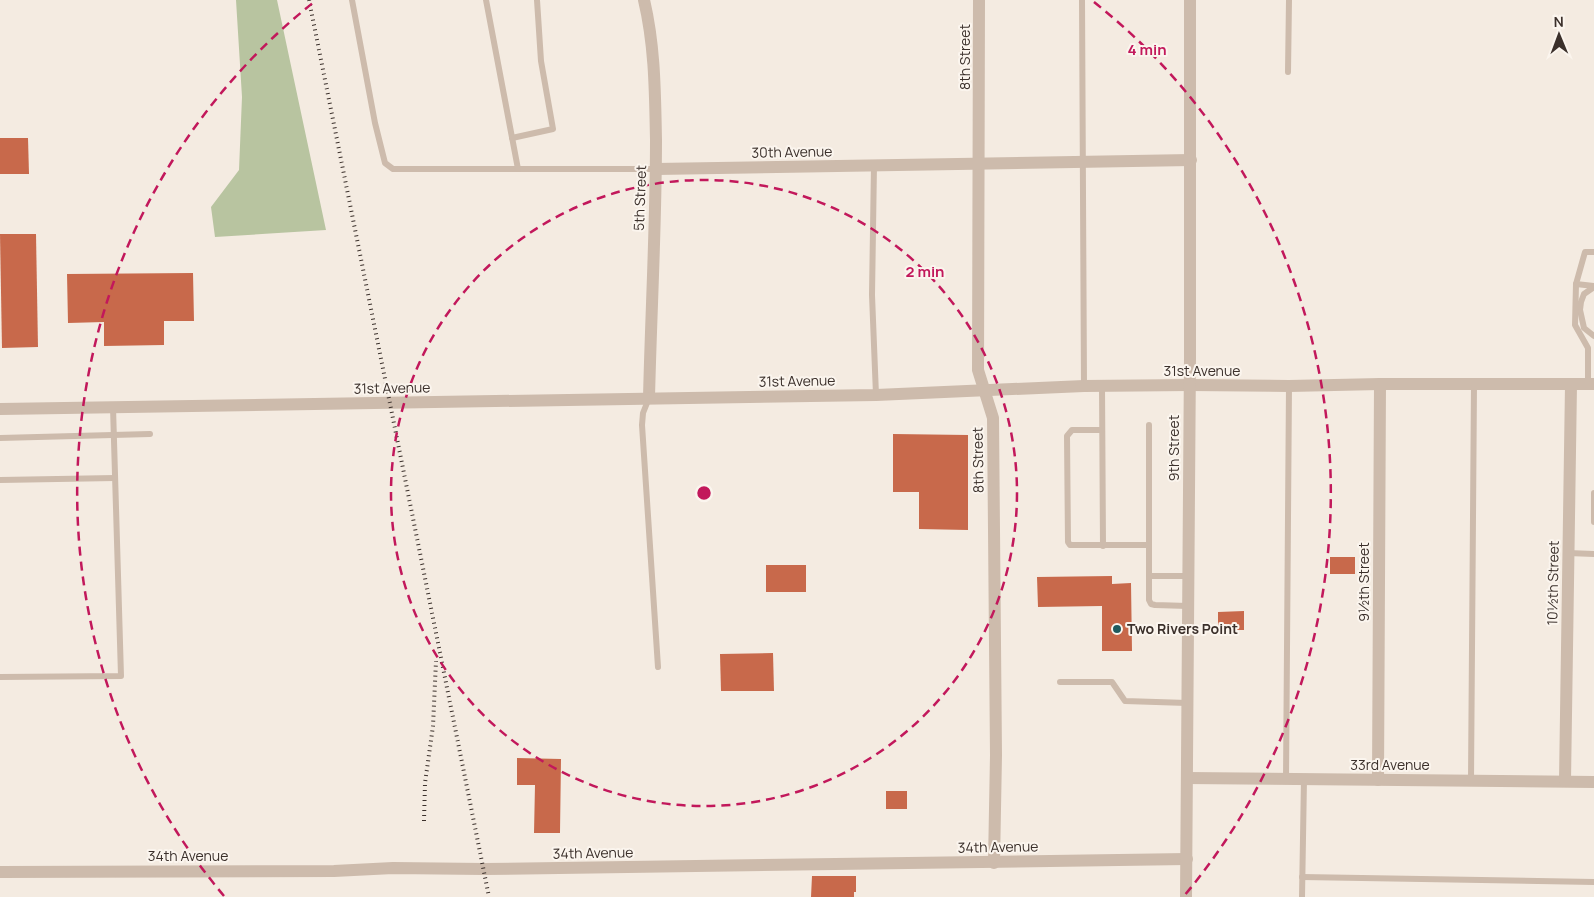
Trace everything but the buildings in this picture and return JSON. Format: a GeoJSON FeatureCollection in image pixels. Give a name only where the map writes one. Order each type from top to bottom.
{"type":"FeatureCollection","features":[{"type":"Feature","properties":{"kind":"street","name":"5th Street"},"geometry":{"type":"LineString","coordinates":[[644,0],[652,48],[655,87],[656,169],[649,398]]}},
{"type":"Feature","properties":{"kind":"street","name":"8th Street"},"geometry":{"type":"LineString","coordinates":[[980,0],[978,370],[993,418],[996,745],[994,862]]}},
{"type":"Feature","properties":{"kind":"street","name":"9th Street"},"geometry":{"type":"LineString","coordinates":[[1186,897],[1190,385],[1190,0]]}},
{"type":"Feature","properties":{"kind":"street","name":"30th Avenue"},"geometry":{"type":"LineString","coordinates":[[656,169],[1191,160]]}},
{"type":"Feature","properties":{"kind":"street","name":"9½th Street"},"geometry":{"type":"LineString","coordinates":[[1378,780],[1380,384]]}},
{"type":"Feature","properties":{"kind":"street","name":"31st Avenue"},"geometry":{"type":"LineString","coordinates":[[0,409],[876,395],[1084,386],[1591,384]]}},
{"type":"Feature","properties":{"kind":"street","name":"10½th Street"},"geometry":{"type":"LineString","coordinates":[[1566,781],[1571,385]]}},
{"type":"Feature","properties":{"kind":"street","name":"33rd Avenue"},"geometry":{"type":"LineString","coordinates":[[1187,778],[1594,782]]}},
{"type":"Feature","properties":{"kind":"street","name":"34th Avenue"},"geometry":{"type":"LineString","coordinates":[[0,872],[334,871],[393,868],[484,869],[1187,859]]}},
{"type":"Feature","properties":{"kind":"lane","name":"30th Avenue"},"geometry":{"type":"LineString","coordinates":[[352,0],[379,139],[385,163],[393,168],[656,169]]}},
{"type":"Feature","properties":{"kind":"lane"},"geometry":{"type":"LineString","coordinates":[[486,0],[518,169]]}},
{"type":"Feature","properties":{"kind":"lane"},"geometry":{"type":"LineString","coordinates":[[512,138],[553,129],[541,61],[537,0]]}},
{"type":"Feature","properties":{"kind":"lane"},"geometry":{"type":"LineString","coordinates":[[1082,0],[1084,386]]}},
{"type":"Feature","properties":{"kind":"lane"},"geometry":{"type":"LineString","coordinates":[[1288,72],[1289,0]]}},
{"type":"Feature","properties":{"kind":"lane"},"geometry":{"type":"LineString","coordinates":[[874,165],[872,295],[876,395]]}},
{"type":"Feature","properties":{"kind":"lane"},"geometry":{"type":"LineString","coordinates":[[1591,384],[1588,348],[1575,325],[1576,284],[1585,252],[1594,252]]}},
{"type":"Feature","properties":{"kind":"lane"},"geometry":{"type":"LineString","coordinates":[[1576,284],[1594,286]]}},
{"type":"Feature","properties":{"kind":"lane"},"geometry":{"type":"LineString","coordinates":[[1594,286],[1584,294],[1580,310],[1584,328],[1594,336]]}},
{"type":"Feature","properties":{"kind":"lane"},"geometry":{"type":"LineString","coordinates":[[1471,780],[1474,385]]}},
{"type":"Feature","properties":{"kind":"lane"},"geometry":{"type":"LineString","coordinates":[[1286,779],[1289,386]]}},
{"type":"Feature","properties":{"kind":"lane"},"geometry":{"type":"LineString","coordinates":[[1102,387],[1103,546]]}},
{"type":"Feature","properties":{"kind":"lane"},"geometry":{"type":"LineString","coordinates":[[649,398],[643,413],[642,425],[658,668]]}},
{"type":"Feature","properties":{"kind":"lane"},"geometry":{"type":"LineString","coordinates":[[0,677],[121,676],[114,407]]}},
{"type":"Feature","properties":{"kind":"lane"},"geometry":{"type":"LineString","coordinates":[[1148,425],[1150,600],[1151,604],[1155,605],[1188,606]]}},
{"type":"Feature","properties":{"kind":"lane"},"geometry":{"type":"LineString","coordinates":[[1102,430],[1072,430],[1067,436],[1068,542],[1070,545],[1149,545]]}},
{"type":"Feature","properties":{"kind":"lane"},"geometry":{"type":"LineString","coordinates":[[0,438],[150,434]]}},
{"type":"Feature","properties":{"kind":"lane"},"geometry":{"type":"LineString","coordinates":[[0,480],[115,478]]}},
{"type":"Feature","properties":{"kind":"lane"},"geometry":{"type":"LineString","coordinates":[[1594,493],[1594,522]]}},
{"type":"Feature","properties":{"kind":"lane"},"geometry":{"type":"LineString","coordinates":[[1568,553],[1594,554]]}},
{"type":"Feature","properties":{"kind":"lane"},"geometry":{"type":"LineString","coordinates":[[1149,576],[1188,576]]}},
{"type":"Feature","properties":{"kind":"lane"},"geometry":{"type":"LineString","coordinates":[[1060,682],[1112,682],[1125,701],[1187,704]]}},
{"type":"Feature","properties":{"kind":"lane"},"geometry":{"type":"LineString","coordinates":[[1302,897],[1304,780]]}},
{"type":"Feature","properties":{"kind":"lane"},"geometry":{"type":"LineString","coordinates":[[1302,877],[1594,882]]}},
{"type":"Feature","properties":{"kind":"green space"},"geometry":{"type":"Polygon","coordinates":[[[236,0],[277,0],[326,230],[215,237],[211,207],[239,170],[242,97],[236,0]]]}},
{"type":"Feature","properties":{"kind":"railway"},"geometry":{"type":"LineString","coordinates":[[309,0],[489,897]]}},
{"type":"Feature","properties":{"kind":"railway"},"geometry":{"type":"LineString","coordinates":[[424,821],[425,783],[433,726],[436,661]]}},
{"type":"Feature","properties":{"kind":"place","name":"Two Rivers Point"},"geometry":{"type":"Point","coordinates":[1117,629]}}]}
